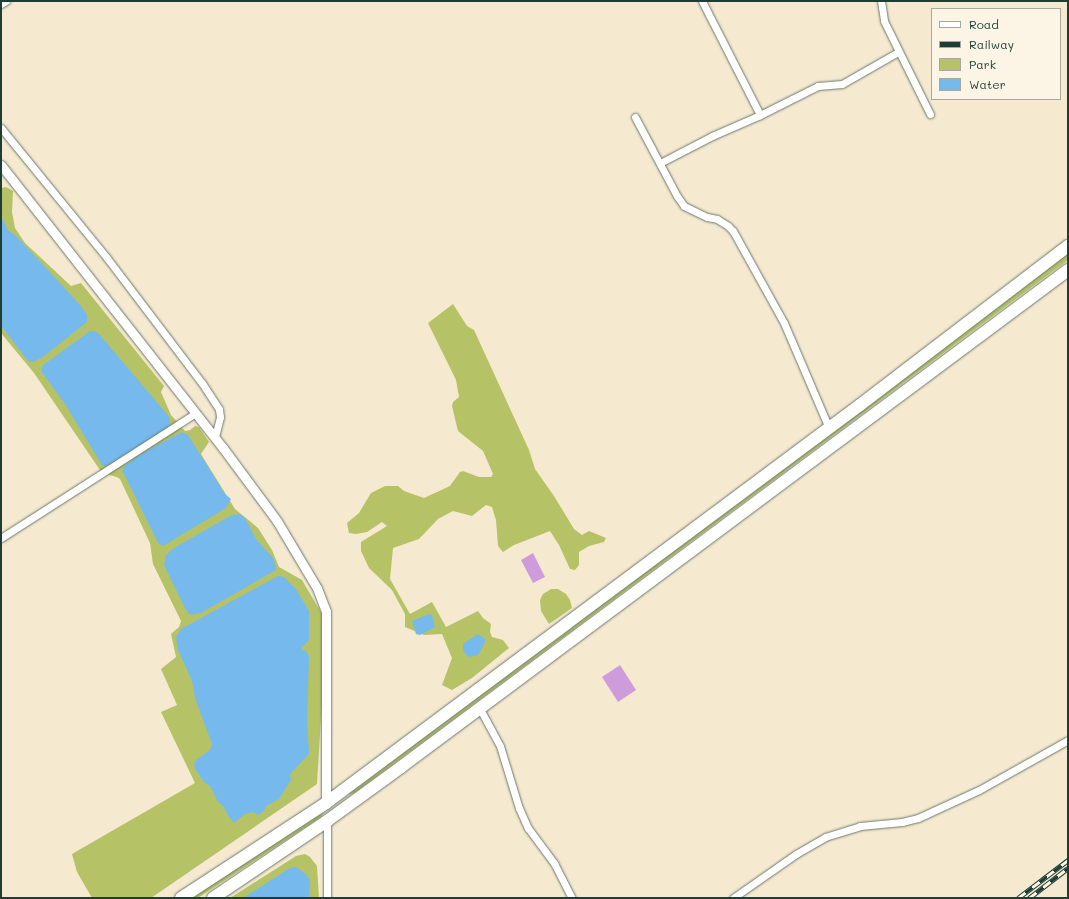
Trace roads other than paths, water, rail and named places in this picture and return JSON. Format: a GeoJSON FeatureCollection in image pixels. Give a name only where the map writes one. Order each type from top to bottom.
{"type":"FeatureCollection","features":[{"type":"Feature","properties":{"kind":"highway"},"geometry":{"type":"LineString","coordinates":[[181,898],[326,803],[829,428],[1068,246]]}},
{"type":"Feature","properties":{"kind":"highway"},"geometry":{"type":"LineString","coordinates":[[213,898],[327,822],[1068,270]]}},
{"type":"Feature","properties":{"kind":"street"},"geometry":{"type":"LineString","coordinates":[[1,4],[6,1]]}},
{"type":"Feature","properties":{"kind":"street"},"geometry":{"type":"LineString","coordinates":[[702,1],[760,115]]}},
{"type":"Feature","properties":{"kind":"street"},"geometry":{"type":"LineString","coordinates":[[881,1],[884,21],[930,114]]}},
{"type":"Feature","properties":{"kind":"street"},"geometry":{"type":"LineString","coordinates":[[660,163],[712,136],[760,115],[818,86],[842,84],[898,52]]}},
{"type":"Feature","properties":{"kind":"street"},"geometry":{"type":"LineString","coordinates":[[635,117],[677,196],[684,206],[707,217],[716,219],[728,226],[733,231],[784,323],[829,428]]}},
{"type":"Feature","properties":{"kind":"street"},"geometry":{"type":"LineString","coordinates":[[1,128],[107,258],[202,383],[219,409],[220,417],[215,437]]}},
{"type":"Feature","properties":{"kind":"street"},"geometry":{"type":"LineString","coordinates":[[1,165],[215,437],[277,521],[317,588],[326,611],[326,803]]}},
{"type":"Feature","properties":{"kind":"street"},"geometry":{"type":"LineString","coordinates":[[1,538],[196,413]]}},
{"type":"Feature","properties":{"kind":"street"},"geometry":{"type":"LineString","coordinates":[[480,709],[500,746],[519,808],[528,828],[554,863],[572,898]]}},
{"type":"Feature","properties":{"kind":"street"},"geometry":{"type":"LineString","coordinates":[[733,898],[796,854],[825,837],[860,826],[902,822],[918,818],[979,790],[1068,740]]}},
{"type":"Feature","properties":{"kind":"street"},"geometry":{"type":"LineString","coordinates":[[327,822],[327,898]]}},
{"type":"Feature","properties":{"kind":"water"},"geometry":{"type":"Polygon","coordinates":[[[1,216],[8,230],[17,237],[47,269],[81,306],[87,315],[87,322],[43,357],[33,362],[28,361],[1,326],[1,216]]]}},
{"type":"Feature","properties":{"kind":"water"},"geometry":{"type":"Polygon","coordinates":[[[90,331],[95,331],[100,335],[170,418],[169,427],[110,467],[102,465],[65,404],[41,371],[42,366],[90,331]]]}},
{"type":"Feature","properties":{"kind":"water"},"geometry":{"type":"Polygon","coordinates":[[[182,432],[188,435],[225,494],[231,499],[226,508],[163,546],[158,543],[122,470],[139,455],[182,432]]]}},
{"type":"Feature","properties":{"kind":"water"},"geometry":{"type":"Polygon","coordinates":[[[239,514],[245,518],[256,539],[273,558],[276,570],[201,613],[190,615],[185,608],[164,564],[166,555],[174,548],[230,516],[239,514]]]}},
{"type":"Feature","properties":{"kind":"water"},"geometry":{"type":"Polygon","coordinates":[[[278,576],[284,577],[296,589],[309,611],[309,640],[301,649],[307,652],[309,656],[307,722],[309,754],[290,775],[291,780],[279,799],[266,806],[264,811],[258,815],[253,812],[245,814],[234,823],[228,816],[224,807],[218,802],[210,786],[204,782],[195,769],[194,764],[196,760],[210,750],[212,744],[195,698],[192,681],[178,650],[176,637],[181,629],[278,576]]]}},
{"type":"Feature","properties":{"kind":"water"},"geometry":{"type":"Polygon","coordinates":[[[429,614],[432,615],[435,627],[420,635],[416,634],[412,621],[429,614]]]}},
{"type":"Feature","properties":{"kind":"water"},"geometry":{"type":"Polygon","coordinates":[[[478,634],[485,639],[485,642],[478,655],[468,657],[463,650],[463,644],[478,634]]]}},
{"type":"Feature","properties":{"kind":"water"},"geometry":{"type":"Polygon","coordinates":[[[296,867],[306,874],[310,880],[309,898],[243,898],[290,868],[296,867]]]}},
{"type":"Feature","properties":{"kind":"railway"},"geometry":{"type":"LineString","coordinates":[[1018,898],[1068,860]]}},
{"type":"Feature","properties":{"kind":"railway"},"geometry":{"type":"LineString","coordinates":[[1029,898],[1068,868]]}}]}
